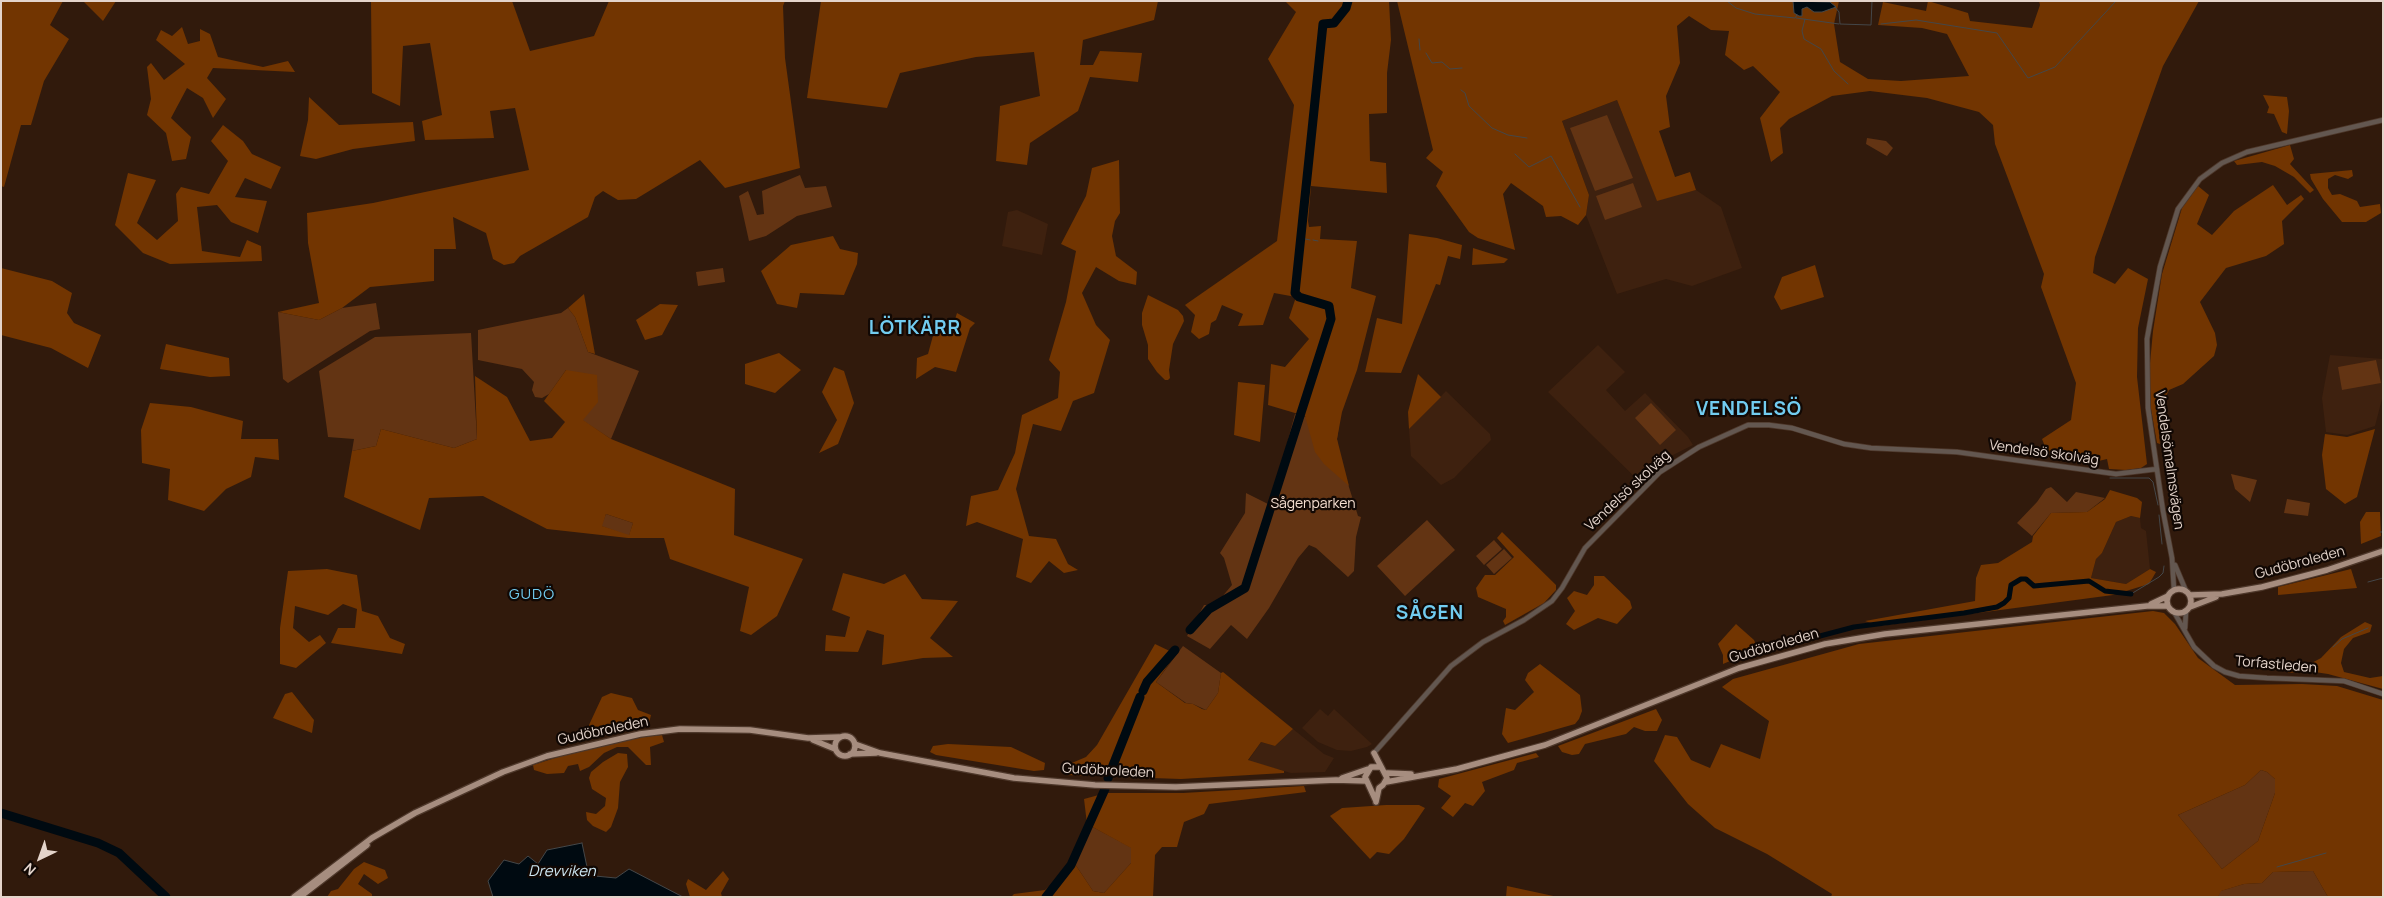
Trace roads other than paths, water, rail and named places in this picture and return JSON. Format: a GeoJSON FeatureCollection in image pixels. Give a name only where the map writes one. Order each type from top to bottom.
{"type":"FeatureCollection","features":[{"type":"Feature","properties":{"kind":"main road","name":"Gudöbroleden"},"geometry":{"type":"LineString","coordinates":[[2188,609],[2222,594],[2291,580],[2383,551]]}},
{"type":"Feature","properties":{"kind":"main road"},"geometry":{"type":"LineString","coordinates":[[2174,590],[2188,593],[2188,609],[2174,612],[2168,606],[2168,596],[2174,590]]}},
{"type":"Feature","properties":{"kind":"main road","name":"Gudöbroleden"},"geometry":{"type":"LineString","coordinates":[[2188,593],[2222,594]]}},
{"type":"Feature","properties":{"kind":"main road","name":"Gudöbroleden"},"geometry":{"type":"LineString","coordinates":[[2147,606],[2168,596]]}},
{"type":"Feature","properties":{"kind":"main road","name":"Gudöbroleden"},"geometry":{"type":"LineString","coordinates":[[1386,782],[1457,769],[1545,745],[1739,668],[1825,644],[1885,634],[2147,606],[2168,606]]}},
{"type":"Feature","properties":{"kind":"main road","name":"Gudöbroleden"},"geometry":{"type":"LineString","coordinates":[[294,897],[372,838],[415,813],[502,772],[546,756],[640,734],[680,729],[750,730],[808,738],[839,737]]}},
{"type":"Feature","properties":{"kind":"main road"},"geometry":{"type":"LineString","coordinates":[[839,737],[849,737],[854,744],[850,754],[840,755],[835,749],[835,742],[839,737]]}},
{"type":"Feature","properties":{"kind":"main road","name":"Gudöbroleden"},"geometry":{"type":"LineString","coordinates":[[808,738],[835,749]]}},
{"type":"Feature","properties":{"kind":"main road","name":"Gudöbroleden"},"geometry":{"type":"LineString","coordinates":[[854,744],[880,753],[1014,778],[1095,784],[1176,787],[1336,780],[1366,781]]}},
{"type":"Feature","properties":{"kind":"main road"},"geometry":{"type":"LineString","coordinates":[[1374,752],[1380,767],[1387,773],[1386,782],[1379,788],[1376,802],[1371,787],[1366,781],[1374,752]]}},
{"type":"Feature","properties":{"kind":"main road","name":"Gudöbroleden"},"geometry":{"type":"LineString","coordinates":[[850,754],[880,753]]}},
{"type":"Feature","properties":{"kind":"main road"},"geometry":{"type":"LineString","coordinates":[[1370,768],[1380,767]]}},
{"type":"Feature","properties":{"kind":"main road","name":"Gudöbroleden"},"geometry":{"type":"LineString","coordinates":[[1336,780],[1370,768]]}},
{"type":"Feature","properties":{"kind":"main road","name":"Gudöbroleden"},"geometry":{"type":"LineString","coordinates":[[1387,773],[1423,774]]}},
{"type":"Feature","properties":{"kind":"main road"},"geometry":{"type":"LineString","coordinates":[[1371,787],[1379,788]]}},
{"type":"Feature","properties":{"kind":"main road","name":"Gudöbroleden"},"geometry":{"type":"LineString","coordinates":[[300,897],[374,841],[415,813]]}},
{"type":"Feature","properties":{"kind":"street","name":"Vendelsömalmsvägen"},"geometry":{"type":"LineString","coordinates":[[2174,590],[2172,558],[2148,408],[2147,339],[2160,267],[2178,208],[2200,179],[2222,163],[2247,152],[2383,120]]}},
{"type":"Feature","properties":{"kind":"street","name":"Vendelsö skolväg"},"geometry":{"type":"LineString","coordinates":[[1374,752],[1451,666],[1484,642],[1524,620],[1552,601],[1586,548],[1660,472],[1699,447],[1748,426],[1769,425],[1792,428],[1844,444],[1871,448],[1957,452],[2116,474],[2157,470]]}},
{"type":"Feature","properties":{"kind":"street","name":"Vendelsömalmsvägen"},"geometry":{"type":"LineString","coordinates":[[2172,558],[2188,593]]}},
{"type":"Feature","properties":{"kind":"street"},"geometry":{"type":"LineString","coordinates":[[2185,630],[2188,609]]}},
{"type":"Feature","properties":{"kind":"street","name":"Torfastleden"},"geometry":{"type":"LineString","coordinates":[[2174,612],[2194,647],[2214,666],[2225,672],[2239,676],[2344,681],[2383,694]]}},
{"type":"Feature","properties":{"kind":"water"},"geometry":{"type":"Polygon","coordinates":[[[1793,1],[1830,2],[1836,7],[1822,12],[1814,12],[1807,7],[1802,9],[1802,16],[1799,16],[1794,13],[1793,1]]]}},
{"type":"Feature","properties":{"kind":"water","name":"Drevviken"},"geometry":{"type":"Polygon","coordinates":[[[582,843],[587,867],[595,876],[616,878],[629,869],[683,897],[493,897],[488,881],[504,860],[519,864],[528,856],[538,864],[547,850],[582,843]]]}},
{"type":"Feature","properties":{"kind":"waterway"},"geometry":{"type":"LineString","coordinates":[[1190,630],[1209,609],[1245,588],[1331,319],[1329,306],[1299,297],[1295,293],[1323,24],[1334,23],[1346,8],[1348,1]]}},
{"type":"Feature","properties":{"kind":"waterway"},"geometry":{"type":"LineString","coordinates":[[1727,1],[1736,8],[1755,14],[1795,18],[1797,15]]}},
{"type":"Feature","properties":{"kind":"waterway"},"geometry":{"type":"LineString","coordinates":[[1835,7],[1839,12],[1840,24],[1871,25],[1872,1]]}},
{"type":"Feature","properties":{"kind":"waterway"},"geometry":{"type":"LineString","coordinates":[[1881,24],[1916,20],[1997,33],[2028,78],[2055,67],[2116,1]]}},
{"type":"Feature","properties":{"kind":"waterway"},"geometry":{"type":"LineString","coordinates":[[1796,18],[1839,24]]}},
{"type":"Feature","properties":{"kind":"waterway"},"geometry":{"type":"LineString","coordinates":[[1805,19],[1802,31],[1804,39],[1821,49],[1834,71],[1848,84]]}},
{"type":"Feature","properties":{"kind":"waterway"},"geometry":{"type":"LineString","coordinates":[[1419,39],[1420,50]]}},
{"type":"Feature","properties":{"kind":"waterway"},"geometry":{"type":"LineString","coordinates":[[1426,53],[1432,63],[1442,62],[1450,69],[1462,68]]}},
{"type":"Feature","properties":{"kind":"waterway"},"geometry":{"type":"LineString","coordinates":[[1461,90],[1465,93],[1469,106],[1492,128],[1508,135],[1527,138]]}},
{"type":"Feature","properties":{"kind":"waterway"},"geometry":{"type":"LineString","coordinates":[[1515,154],[1529,167],[1551,156],[1580,207]]}},
{"type":"Feature","properties":{"kind":"waterway"},"geometry":{"type":"LineString","coordinates":[[1301,238],[1310,240]]}},
{"type":"Feature","properties":{"kind":"waterway"},"geometry":{"type":"LineString","coordinates":[[1313,240],[1318,241]]}},
{"type":"Feature","properties":{"kind":"waterway"},"geometry":{"type":"LineString","coordinates":[[2110,478],[2149,478],[2153,482],[2158,505]]}},
{"type":"Feature","properties":{"kind":"waterway"},"geometry":{"type":"LineString","coordinates":[[2159,515],[2162,544]]}},
{"type":"Feature","properties":{"kind":"waterway"},"geometry":{"type":"LineString","coordinates":[[2131,594],[2159,577],[2163,573],[2164,566]]}},
{"type":"Feature","properties":{"kind":"waterway"},"geometry":{"type":"LineString","coordinates":[[2368,582],[2383,578]]}},
{"type":"Feature","properties":{"kind":"waterway"},"geometry":{"type":"LineString","coordinates":[[1786,645],[1854,627],[1997,607],[2009,598],[2011,585],[2021,579],[2026,579],[2034,586],[2089,581],[2105,591],[2131,594]]}},
{"type":"Feature","properties":{"kind":"waterway"},"geometry":{"type":"LineString","coordinates":[[2333,647],[2342,639],[2368,628]]}},
{"type":"Feature","properties":{"kind":"waterway"},"geometry":{"type":"LineString","coordinates":[[1143,691],[1147,682],[1175,650]]}},
{"type":"Feature","properties":{"kind":"waterway"},"geometry":{"type":"LineString","coordinates":[[1108,778],[1140,697]]}},
{"type":"Feature","properties":{"kind":"waterway"},"geometry":{"type":"LineString","coordinates":[[1046,897],[1071,865],[1105,789]]}},
{"type":"Feature","properties":{"kind":"waterway"},"geometry":{"type":"LineString","coordinates":[[1,813],[98,843],[119,853],[166,897]]}},
{"type":"Feature","properties":{"kind":"waterway"},"geometry":{"type":"LineString","coordinates":[[2277,867],[2326,853]]}},
{"type":"Feature","properties":{"kind":"district","name":"LÖTKÄRR"},"geometry":{"type":"Point","coordinates":[915,329]}},
{"type":"Feature","properties":{"kind":"district","name":"VENDELSÖ"},"geometry":{"type":"Point","coordinates":[1749,410]}},
{"type":"Feature","properties":{"kind":"district","name":"GUDÖ"},"geometry":{"type":"Point","coordinates":[532,595]}},
{"type":"Feature","properties":{"kind":"district","name":"SÅGEN"},"geometry":{"type":"Point","coordinates":[1430,614]}},
{"type":"Feature","properties":{"kind":"park label","name":"Sågenparken"},"geometry":{"type":"Point","coordinates":[1313,504]}}]}
